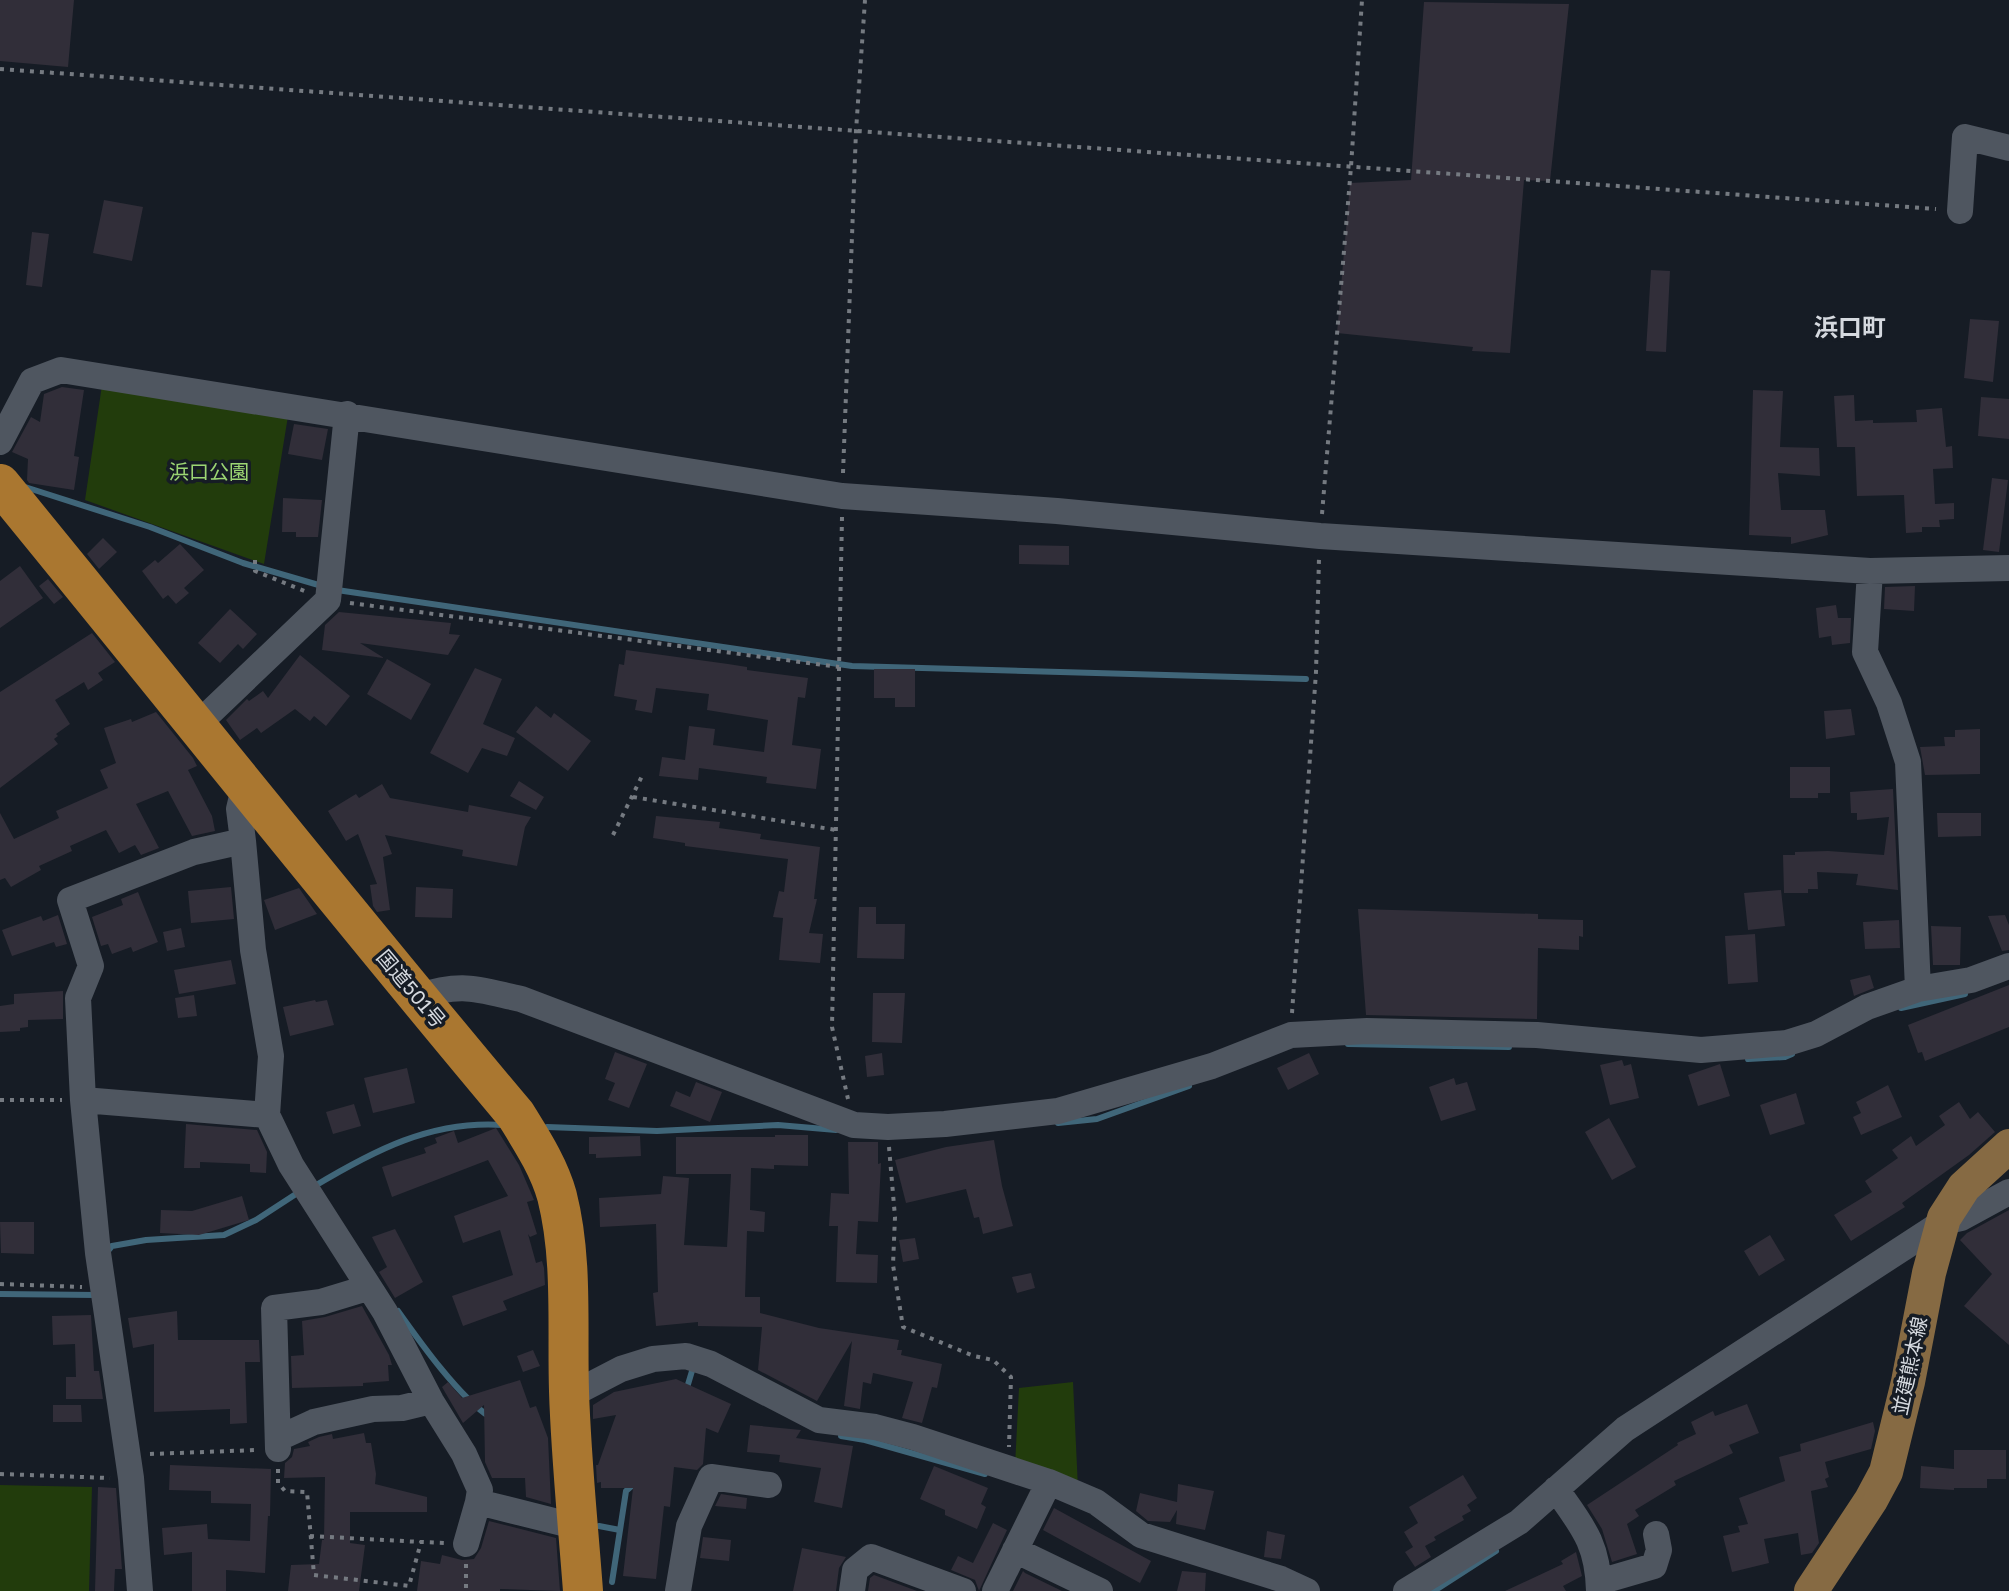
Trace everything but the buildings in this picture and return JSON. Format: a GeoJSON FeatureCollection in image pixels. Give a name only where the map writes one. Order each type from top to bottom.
{"type":"FeatureCollection","features":[{"type":"Feature","properties":{"kind":"highway","name":"国道501号"},"geometry":{"type":"LineString","coordinates":[[0,484],[197,725],[244,788],[516,1115],[546,1167],[556,1195],[566,1265],[569,1396],[583,1591]]}},
{"type":"Feature","properties":{"kind":"main road","name":"並建熊本線"},"geometry":{"type":"LineString","coordinates":[[1811,1591],[1886,1472],[1943,1222],[1964,1187],[2009,1146]]}},
{"type":"Feature","properties":{"kind":"street"},"geometry":{"type":"LineString","coordinates":[[1960,211],[1965,137],[2009,148]]}},
{"type":"Feature","properties":{"kind":"street"},"geometry":{"type":"LineString","coordinates":[[0,442],[32,381],[61,370],[842,496],[1057,511],[1320,536],[1870,571],[2009,568]]}},
{"type":"Feature","properties":{"kind":"street"},"geometry":{"type":"LineString","coordinates":[[197,725],[328,600],[347,414]]}},
{"type":"Feature","properties":{"kind":"street"},"geometry":{"type":"LineString","coordinates":[[1870,571],[1865,652],[1889,703],[1908,762],[1918,989]]}},
{"type":"Feature","properties":{"kind":"street"},"geometry":{"type":"LineString","coordinates":[[244,788],[239,809],[253,950],[271,1056],[267,1115],[291,1165],[385,1312],[431,1401],[464,1454],[480,1490],[466,1544]]}},
{"type":"Feature","properties":{"kind":"street"},"geometry":{"type":"LineString","coordinates":[[140,1591],[130,1466],[98,1253],[83,1100],[78,998],[91,966],[70,900],[194,852],[243,841]]}},
{"type":"Feature","properties":{"kind":"street"},"geometry":{"type":"LineString","coordinates":[[416,997],[445,988],[467,987],[521,999],[854,1125],[888,1127],[1058,1111],[1212,1066],[1291,1035],[1367,1031],[1537,1035],[1701,1050],[1787,1043],[1816,1034],[1867,1007],[1918,989],[1971,980],[2009,966]]}},
{"type":"Feature","properties":{"kind":"street"},"geometry":{"type":"LineString","coordinates":[[83,1100],[267,1115]]}},
{"type":"Feature","properties":{"kind":"street"},"geometry":{"type":"LineString","coordinates":[[1406,1591],[1519,1522],[1625,1429],[1943,1222],[1961,1218],[2009,1192]]}},
{"type":"Feature","properties":{"kind":"street"},"geometry":{"type":"LineString","coordinates":[[367,1288],[321,1302],[274,1308],[278,1443],[314,1422],[431,1401]]}},
{"type":"Feature","properties":{"kind":"street"},"geometry":{"type":"LineString","coordinates":[[569,1396],[621,1369],[653,1359],[686,1356],[711,1364],[819,1420],[875,1427],[1009,1469],[1044,1490],[1096,1502],[1141,1535],[1281,1579],[1307,1591]]}},
{"type":"Feature","properties":{"kind":"street"},"geometry":{"type":"LineString","coordinates":[[678,1591],[689,1526],[711,1477],[769,1485]]}},
{"type":"Feature","properties":{"kind":"street"},"geometry":{"type":"LineString","coordinates":[[1556,1489],[1591,1540],[1599,1569],[1599,1587],[1654,1566],[1659,1550],[1656,1534]]}},
{"type":"Feature","properties":{"kind":"street"},"geometry":{"type":"LineString","coordinates":[[995,1591],[1044,1490]]}},
{"type":"Feature","properties":{"kind":"street"},"geometry":{"type":"LineString","coordinates":[[478,1502],[578,1527]]}},
{"type":"Feature","properties":{"kind":"street"},"geometry":{"type":"LineString","coordinates":[[1015,1550],[1100,1591]]}},
{"type":"Feature","properties":{"kind":"street"},"geometry":{"type":"LineString","coordinates":[[852,1591],[855,1570],[871,1557],[963,1591]]}},
{"type":"Feature","properties":{"kind":"path"},"geometry":{"type":"LineString","coordinates":[[854,1125],[832,1027],[842,496],[856,131],[865,0]]}},
{"type":"Feature","properties":{"kind":"path"},"geometry":{"type":"LineString","coordinates":[[1291,1035],[1316,672],[1320,536],[1362,0]]}},
{"type":"Feature","properties":{"kind":"path"},"geometry":{"type":"LineString","coordinates":[[0,69],[1960,211]]}},
{"type":"Feature","properties":{"kind":"path"},"geometry":{"type":"LineString","coordinates":[[255,560],[255,571],[328,600],[839,667]]}},
{"type":"Feature","properties":{"kind":"path"},"geometry":{"type":"LineString","coordinates":[[613,835],[642,776]]}},
{"type":"Feature","properties":{"kind":"path"},"geometry":{"type":"LineString","coordinates":[[633,797],[836,830]]}},
{"type":"Feature","properties":{"kind":"path"},"geometry":{"type":"LineString","coordinates":[[0,1100],[83,1100]]}},
{"type":"Feature","properties":{"kind":"path"},"geometry":{"type":"LineString","coordinates":[[888,1127],[895,1217],[893,1265],[903,1327],[974,1356],[993,1360],[1011,1377],[1009,1469]]}},
{"type":"Feature","properties":{"kind":"path"},"geometry":{"type":"LineString","coordinates":[[0,1284],[105,1288]]}},
{"type":"Feature","properties":{"kind":"path"},"geometry":{"type":"LineString","coordinates":[[0,1474],[130,1466],[278,1443],[278,1483],[285,1491],[307,1492],[314,1575],[409,1586],[421,1542]]}},
{"type":"Feature","properties":{"kind":"path"},"geometry":{"type":"LineString","coordinates":[[310,1536],[466,1544]]}},
{"type":"Feature","properties":{"kind":"green space","name":"浜口公園"},"geometry":{"type":"Polygon","coordinates":[[[102,385],[288,416],[264,564],[85,500],[102,385]]]}},
{"type":"Feature","properties":{"kind":"green space"},"geometry":{"type":"Polygon","coordinates":[[[1073,1382],[1078,1488],[1015,1466],[1019,1388],[1073,1382]]]}},
{"type":"Feature","properties":{"kind":"green space"},"geometry":{"type":"Polygon","coordinates":[[[0,1485],[92,1487],[89,1591],[0,1591],[0,1485]]]}},
{"type":"Feature","properties":{"kind":"waterway"},"geometry":{"type":"LineString","coordinates":[[25,487],[150,527],[243,563],[322,586]]}},
{"type":"Feature","properties":{"kind":"waterway"},"geometry":{"type":"LineString","coordinates":[[337,590],[852,666],[1306,679]]}},
{"type":"Feature","properties":{"kind":"waterway"},"geometry":{"type":"LineString","coordinates":[[1901,1008],[1965,994]]}},
{"type":"Feature","properties":{"kind":"waterway"},"geometry":{"type":"LineString","coordinates":[[1348,1044],[1509,1047]]}},
{"type":"Feature","properties":{"kind":"waterway"},"geometry":{"type":"LineString","coordinates":[[1748,1059],[1792,1054]]}},
{"type":"Feature","properties":{"kind":"waterway"},"geometry":{"type":"LineString","coordinates":[[1058,1123],[1097,1119],[1189,1086]]}},
{"type":"Feature","properties":{"kind":"waterway"},"geometry":{"type":"LineString","coordinates":[[313,1187],[380,1150],[427,1133],[477,1125],[503,1125]]}},
{"type":"Feature","properties":{"kind":"waterway"},"geometry":{"type":"LineString","coordinates":[[547,1127],[657,1131],[778,1125],[836,1130]]}},
{"type":"Feature","properties":{"kind":"waterway"},"geometry":{"type":"LineString","coordinates":[[107,1252],[112,1246],[146,1240],[224,1235],[256,1220],[299,1192]]}},
{"type":"Feature","properties":{"kind":"waterway"},"geometry":{"type":"LineString","coordinates":[[0,1294],[96,1295]]}},
{"type":"Feature","properties":{"kind":"waterway"},"geometry":{"type":"LineString","coordinates":[[398,1311],[453,1383],[490,1417]]}},
{"type":"Feature","properties":{"kind":"waterway"},"geometry":{"type":"LineString","coordinates":[[686,1391],[692,1371]]}},
{"type":"Feature","properties":{"kind":"waterway"},"geometry":{"type":"LineString","coordinates":[[841,1436],[985,1474]]}},
{"type":"Feature","properties":{"kind":"waterway"},"geometry":{"type":"LineString","coordinates":[[612,1582],[626,1491],[634,1484]]}},
{"type":"Feature","properties":{"kind":"waterway"},"geometry":{"type":"LineString","coordinates":[[599,1526],[620,1530]]}},
{"type":"Feature","properties":{"kind":"waterway"},"geometry":{"type":"LineString","coordinates":[[1434,1591],[1496,1551]]}},
{"type":"Feature","properties":{"kind":"district","name":"浜口町"},"geometry":{"type":"Point","coordinates":[1850,328]}}]}
